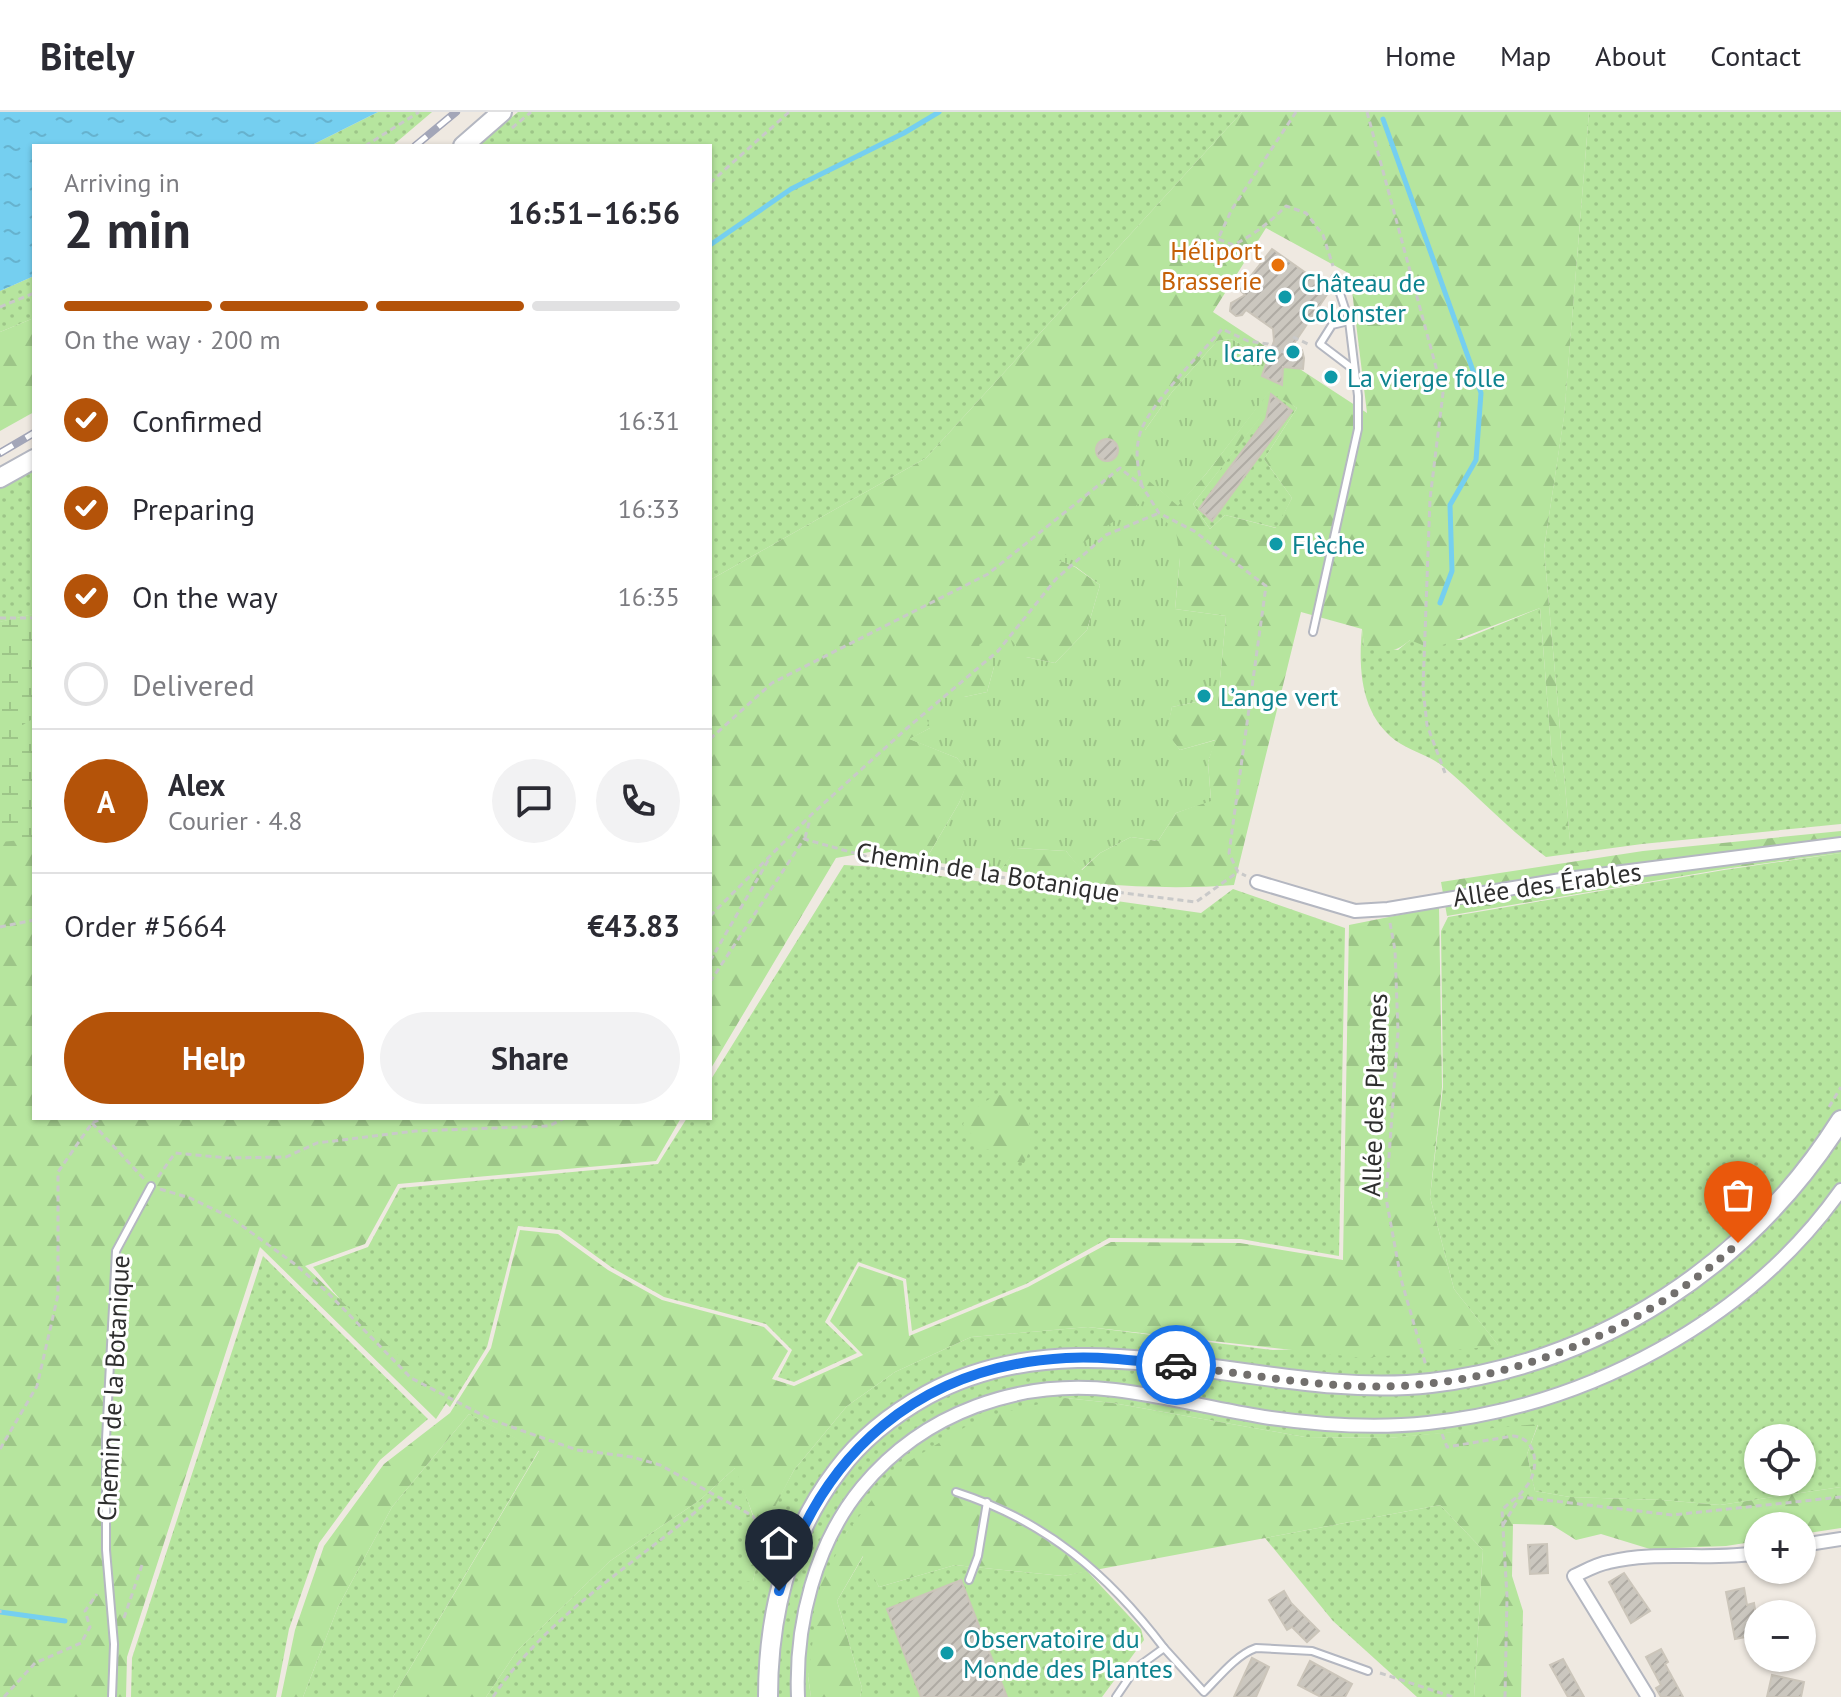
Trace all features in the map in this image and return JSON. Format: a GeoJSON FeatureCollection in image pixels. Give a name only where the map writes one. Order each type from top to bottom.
{"type":"FeatureCollection","features":[{"type":"Feature","properties":{"kind":"main road"},"geometry":{"type":"LineString","coordinates":[[465,144],[502,112]]}},
{"type":"Feature","properties":{"kind":"main road"},"geometry":{"type":"LineString","coordinates":[[0,478],[32,460]]}},
{"type":"Feature","properties":{"kind":"main road"},"geometry":{"type":"LineString","coordinates":[[768,1697],[770,1644],[779,1591],[810,1513],[837,1471],[868,1437],[940,1388],[992,1369],[1069,1358],[1122,1359],[1353,1386],[1432,1382],[1514,1366],[1558,1353],[1647,1311],[1691,1282],[1757,1227],[1810,1165],[1841,1120]]}},
{"type":"Feature","properties":{"kind":"street","name":"Allée des Érables"},"geometry":{"type":"LineString","coordinates":[[1257,882],[1355,911],[1388,909],[1567,879],[1841,844]]}},
{"type":"Feature","properties":{"kind":"street"},"geometry":{"type":"LineString","coordinates":[[798,1697],[803,1621],[827,1541],[855,1495],[874,1473],[920,1433],[956,1414],[1027,1391],[1067,1388],[1116,1390],[1273,1418],[1343,1425],[1428,1423],[1504,1410],[1589,1383],[1688,1333],[1784,1255],[1841,1190]]}},
{"type":"Feature","properties":{"kind":"street"},"geometry":{"type":"LineString","coordinates":[[1816,1543],[1841,1539]]}},
{"type":"Feature","properties":{"kind":"street"},"geometry":{"type":"LineString","coordinates":[[1648,1697],[1574,1576],[1607,1562],[1634,1558],[1744,1555]]}},
{"type":"Feature","properties":{"kind":"lane"},"geometry":{"type":"LineString","coordinates":[[1313,632],[1358,429],[1358,396],[1349,321],[1335,278]]}},
{"type":"Feature","properties":{"kind":"lane"},"geometry":{"type":"LineString","coordinates":[[1349,321],[1332,325],[1320,344],[1353,369]]}},
{"type":"Feature","properties":{"kind":"lane","name":"Chemin de la Botanique"},"geometry":{"type":"LineString","coordinates":[[112,1697],[114,1644],[106,1550],[106,1439],[116,1251],[151,1186]]}},
{"type":"Feature","properties":{"kind":"lane"},"geometry":{"type":"LineString","coordinates":[[956,1492],[987,1502],[1075,1552],[1134,1609],[1203,1694],[1229,1667],[1256,1648],[1312,1651],[1368,1671]]}},
{"type":"Feature","properties":{"kind":"lane"},"geometry":{"type":"LineString","coordinates":[[969,1580],[978,1556],[987,1502]]}},
{"type":"Feature","properties":{"kind":"lane"},"geometry":{"type":"LineString","coordinates":[[1116,1697],[1135,1669],[1164,1648]]}},
{"type":"Feature","properties":{"kind":"path"},"geometry":{"type":"LineString","coordinates":[[368,144],[419,112]]}},
{"type":"Feature","properties":{"kind":"path"},"geometry":{"type":"LineString","coordinates":[[712,181],[789,112]]}},
{"type":"Feature","properties":{"kind":"path"},"geometry":{"type":"LineString","coordinates":[[1296,112],[1232,209],[1218,239],[1233,245],[1245,240],[1286,206],[1306,213],[1323,235],[1335,278]]}},
{"type":"Feature","properties":{"kind":"path"},"geometry":{"type":"LineString","coordinates":[[1367,112],[1443,393],[1430,499],[1423,688],[1427,725],[1445,773]]}},
{"type":"Feature","properties":{"kind":"path"},"geometry":{"type":"LineString","coordinates":[[0,307],[32,294]]}},
{"type":"Feature","properties":{"kind":"path"},"geometry":{"type":"LineString","coordinates":[[1142,486],[1136,459],[1140,433],[1154,409],[1222,329],[1248,341],[1268,344],[1299,360]]}},
{"type":"Feature","properties":{"kind":"path"},"geometry":{"type":"LineString","coordinates":[[1293,337],[1314,347],[1320,344]]}},
{"type":"Feature","properties":{"kind":"path"},"geometry":{"type":"LineString","coordinates":[[712,737],[772,683],[988,574],[1120,468],[1142,486],[1159,513],[1194,531],[1266,586],[1229,853],[1238,872],[1257,882]]}},
{"type":"Feature","properties":{"kind":"path"},"geometry":{"type":"LineString","coordinates":[[712,914],[811,815],[998,651],[1056,579],[1106,535],[1159,513]]}},
{"type":"Feature","properties":{"kind":"path"},"geometry":{"type":"LineString","coordinates":[[0,618],[32,618]]}},
{"type":"Feature","properties":{"kind":"path"},"geometry":{"type":"LineString","coordinates":[[712,979],[804,839],[811,815]]}},
{"type":"Feature","properties":{"kind":"path","name":"Chemin de la Botanique"},"geometry":{"type":"LineString","coordinates":[[804,839],[872,858],[1196,902],[1238,872]]}},
{"type":"Feature","properties":{"kind":"path"},"geometry":{"type":"LineString","coordinates":[[712,958],[771,856]]}},
{"type":"Feature","properties":{"kind":"path","name":"Allée des Platanes"},"geometry":{"type":"LineString","coordinates":[[1388,909],[1395,950],[1398,1032],[1386,1198],[1401,1279],[1428,1374]]}},
{"type":"Feature","properties":{"kind":"path"},"geometry":{"type":"LineString","coordinates":[[0,927],[32,920]]}},
{"type":"Feature","properties":{"kind":"path"},"geometry":{"type":"LineString","coordinates":[[0,1449],[37,1386],[58,1295],[58,1172],[92,1123],[99,1120]]}},
{"type":"Feature","properties":{"kind":"path"},"geometry":{"type":"LineString","coordinates":[[151,1186],[175,1153],[228,1158],[286,1157],[317,1143],[415,1131],[549,1126],[561,1120]]}},
{"type":"Feature","properties":{"kind":"path"},"geometry":{"type":"LineString","coordinates":[[92,1123],[151,1186],[190,1198],[241,1225],[296,1265],[326,1291],[411,1378],[492,1420],[577,1450],[632,1457],[660,1465],[753,1516],[773,1553]]}},
{"type":"Feature","properties":{"kind":"path"},"geometry":{"type":"LineString","coordinates":[[1442,1434],[1447,1447],[1513,1436],[1524,1437],[1534,1452],[1533,1474],[1526,1489],[1502,1510],[1507,1597],[1505,1697]]}},
{"type":"Feature","properties":{"kind":"path"},"geometry":{"type":"LineString","coordinates":[[493,1697],[530,1650],[572,1610],[714,1496]]}},
{"type":"Feature","properties":{"kind":"path"},"geometry":{"type":"LineString","coordinates":[[1502,1528],[1520,1497],[1672,1515],[1841,1497]]}},
{"type":"Feature","properties":{"kind":"path"},"geometry":{"type":"LineString","coordinates":[[114,1644],[143,1562]]}},
{"type":"Feature","properties":{"kind":"path"},"geometry":{"type":"LineString","coordinates":[[4,1697],[35,1663],[81,1643],[90,1627],[85,1611],[98,1593],[111,1596]]}},
{"type":"Feature","properties":{"kind":"path"},"geometry":{"type":"LineString","coordinates":[[1368,1671],[1453,1697]]}},
{"type":"Feature","properties":{"kind":"green space"},"geometry":{"type":"Polygon","coordinates":[[[378,112],[432,112],[394,144],[314,144],[378,112]]]}},
{"type":"Feature","properties":{"kind":"green space"},"geometry":{"type":"Polygon","coordinates":[[[518,112],[1242,112],[926,458],[712,579],[712,144],[479,144],[518,112]]]}},
{"type":"Feature","properties":{"kind":"green space"},"geometry":{"type":"Polygon","coordinates":[[[1242,112],[1589,112],[1564,417],[1544,549],[1571,853],[1552,759],[1540,608],[1432,649],[1410,640],[1388,651],[1364,646],[1362,629],[1301,612],[1234,885],[1117,885],[1000,871],[1016,848],[1066,851],[1082,870],[1100,853],[1131,837],[1158,841],[1176,813],[1211,800],[1208,762],[1215,740],[1180,750],[1166,733],[1172,707],[1196,702],[1217,710],[1226,616],[1175,609],[1180,558],[1059,560],[1100,585],[1087,630],[1055,663],[1026,657],[994,667],[987,692],[964,697],[930,728],[910,739],[957,758],[971,775],[959,803],[925,861],[881,850],[836,858],[712,1067],[712,579],[926,458],[1242,112]],[[1266,228],[1213,312],[1367,413],[1350,274],[1266,228]],[[1231,339],[1217,341],[1172,392],[1145,430],[1160,490],[1178,505],[1206,474],[1286,369],[1231,339]],[[1277,396],[1193,504],[1210,529],[1225,515],[1276,528],[1292,498],[1264,459],[1297,408],[1277,396]]]}},
{"type":"Feature","properties":{"kind":"green space"},"geometry":{"type":"Polygon","coordinates":[[[1589,112],[1841,112],[1841,824],[1546,857],[1445,768],[1388,734],[1370,708],[1362,677],[1362,629],[1364,646],[1398,650],[1410,640],[1462,640],[1540,608],[1552,759],[1570,842],[1544,549],[1564,416],[1589,112]]]}},
{"type":"Feature","properties":{"kind":"green space"},"geometry":{"type":"Polygon","coordinates":[[[32,277],[32,319],[0,332],[0,291],[32,277]]]}},
{"type":"Feature","properties":{"kind":"green space"},"geometry":{"type":"Polygon","coordinates":[[[32,319],[32,413],[0,431],[0,332],[32,319]]]}},
{"type":"Feature","properties":{"kind":"green space"},"geometry":{"type":"Polygon","coordinates":[[[1231,339],[1287,369],[1178,506],[1142,475],[1139,453],[1145,430],[1172,392],[1217,341],[1231,339]]]}},
{"type":"Feature","properties":{"kind":"green space"},"geometry":{"type":"Polygon","coordinates":[[[1277,395],[1297,408],[1264,459],[1292,498],[1277,528],[1225,515],[1210,529],[1193,504],[1277,395]],[[1279,402],[1199,508],[1212,521],[1291,412],[1279,402]]]}},
{"type":"Feature","properties":{"kind":"green space"},"geometry":{"type":"Polygon","coordinates":[[[32,468],[32,614],[0,622],[0,488],[32,468]]]}},
{"type":"Feature","properties":{"kind":"green space"},"geometry":{"type":"Polygon","coordinates":[[[1143,501],[1176,531],[1180,558],[1175,609],[1226,616],[1217,711],[1196,702],[1172,707],[1167,733],[1180,750],[1216,740],[1208,762],[1211,801],[1176,813],[1158,841],[1131,837],[1100,853],[1081,870],[1066,851],[1017,848],[1000,871],[925,861],[959,803],[970,775],[957,758],[909,739],[930,728],[920,701],[945,686],[964,697],[987,692],[994,667],[979,645],[1001,628],[1026,657],[1055,663],[1087,630],[1100,585],[1076,567],[1058,560],[1143,501]]]}},
{"type":"Feature","properties":{"kind":"green space"},"geometry":{"type":"Polygon","coordinates":[[[32,614],[32,1120],[680,1120],[656,1161],[398,1184],[365,1244],[305,1266],[447,1402],[436,1419],[260,1247],[127,1657],[126,1697],[0,1697],[0,622],[32,614]]]}},
{"type":"Feature","properties":{"kind":"green space"},"geometry":{"type":"Polygon","coordinates":[[[32,614],[32,719],[21,726],[32,733],[32,839],[0,842],[0,622],[32,614]]]}},
{"type":"Feature","properties":{"kind":"green space"},"geometry":{"type":"Polygon","coordinates":[[[1841,831],[1841,853],[1724,869],[1447,916],[1441,882],[1643,851],[1841,831]]]}},
{"type":"Feature","properties":{"kind":"green space"},"geometry":{"type":"Polygon","coordinates":[[[1841,853],[1841,1487],[1816,1491],[1816,1424],[1744,1424],[1744,1496],[1780,1496],[1720,1505],[1570,1497],[1535,1491],[1527,1454],[1538,1425],[1388,1438],[1305,1437],[1113,1403],[1065,1398],[847,1532],[808,1676],[811,1697],[486,1697],[517,1651],[610,1561],[700,1500],[736,1467],[753,1516],[753,1581],[766,1522],[794,1470],[847,1406],[895,1372],[971,1337],[1088,1327],[1273,1350],[1498,1345],[1454,1289],[1430,1197],[1443,1087],[1441,931],[1448,917],[1841,853]]]}},
{"type":"Feature","properties":{"kind":"green space"},"geometry":{"type":"Polygon","coordinates":[[[844,865],[877,867],[1201,913],[1233,889],[1345,928],[1339,1256],[1241,1239],[1109,1238],[1026,1284],[912,1331],[906,1279],[858,1262],[825,1322],[857,1353],[794,1382],[778,1377],[792,1350],[766,1324],[664,1297],[611,1267],[560,1230],[518,1226],[487,1347],[450,1407],[369,1334],[313,1267],[368,1247],[400,1188],[658,1164],[686,1120],[712,1120],[712,1078],[844,865]]]}},
{"type":"Feature","properties":{"kind":"green space"},"geometry":{"type":"Polygon","coordinates":[[[1439,907],[1442,1087],[1430,1197],[1454,1289],[1499,1346],[1363,1358],[1088,1327],[971,1337],[895,1372],[847,1406],[794,1470],[767,1522],[753,1581],[743,1582],[744,1519],[753,1515],[735,1468],[700,1500],[610,1561],[517,1651],[486,1697],[393,1697],[539,1451],[469,1414],[392,1507],[338,1607],[303,1697],[281,1697],[295,1630],[324,1546],[384,1464],[450,1413],[491,1348],[520,1230],[558,1234],[608,1270],[662,1300],[764,1327],[788,1351],[772,1379],[794,1386],[863,1355],[830,1321],[859,1266],[903,1281],[909,1336],[1028,1287],[1111,1242],[1240,1243],[1343,1260],[1349,925],[1439,907]]]}},
{"type":"Feature","properties":{"kind":"green space"},"geometry":{"type":"Polygon","coordinates":[[[999,1095],[1018,1104],[1029,1121],[1030,1143],[1024,1163],[1010,1161],[998,1152],[977,1147],[975,1138],[963,1125],[966,1114],[999,1095]]]}},
{"type":"Feature","properties":{"kind":"green space"},"geometry":{"type":"Polygon","coordinates":[[[263,1256],[428,1419],[380,1460],[319,1543],[289,1629],[276,1697],[131,1697],[132,1658],[263,1256]]]}},
{"type":"Feature","properties":{"kind":"green space"},"geometry":{"type":"Polygon","coordinates":[[[1065,1398],[1113,1403],[1305,1437],[1388,1438],[1538,1424],[1527,1454],[1535,1491],[1570,1497],[1720,1505],[1780,1496],[1816,1496],[1816,1491],[1841,1487],[1841,1528],[1816,1532],[1816,1512],[1744,1512],[1744,1543],[1650,1549],[1601,1534],[1576,1540],[1552,1525],[1513,1524],[1512,1576],[1523,1611],[1521,1697],[1474,1697],[1483,1550],[1440,1505],[1063,1576],[955,1565],[879,1587],[863,1556],[837,1601],[862,1688],[860,1697],[811,1697],[808,1676],[820,1587],[847,1532],[896,1469],[980,1418],[1065,1398]]]}},
{"type":"Feature","properties":{"kind":"green space"},"geometry":{"type":"Polygon","coordinates":[[[469,1414],[539,1450],[393,1697],[303,1697],[338,1607],[392,1507],[469,1414]]]}},
{"type":"Feature","properties":{"kind":"green space"},"geometry":{"type":"Polygon","coordinates":[[[1440,1505],[1483,1550],[1474,1697],[1417,1697],[1333,1621],[1265,1538],[1440,1505]]]}},
{"type":"Feature","properties":{"kind":"green space"},"geometry":{"type":"Polygon","coordinates":[[[864,1555],[879,1587],[955,1565],[1063,1576],[1087,1571],[1141,1629],[1144,1640],[1102,1697],[1007,1697],[960,1580],[887,1609],[921,1697],[860,1697],[862,1688],[837,1601],[864,1555]]]}},
{"type":"Feature","properties":{"kind":"water"},"geometry":{"type":"Polygon","coordinates":[[[0,112],[378,112],[314,144],[32,144],[32,277],[0,291],[0,112]]]}},
{"type":"Feature","properties":{"kind":"building","name":"Château de Colonster"},"geometry":{"type":"Polygon","coordinates":[[[1272,249],[1330,290],[1291,348],[1302,350],[1303,369],[1283,367],[1282,385],[1262,376],[1274,341],[1273,329],[1246,310],[1236,316],[1230,311],[1231,303],[1245,295],[1240,290],[1272,249]]]}},
{"type":"Feature","properties":{"kind":"building"},"geometry":{"type":"Polygon","coordinates":[[[1271,394],[1292,411],[1212,521],[1199,509],[1266,419],[1271,394]]]}},
{"type":"Feature","properties":{"kind":"building"},"geometry":{"type":"Polygon","coordinates":[[[1107,439],[1118,450],[1107,461],[1096,450],[1107,439]]]}},
{"type":"Feature","properties":{"kind":"building"},"geometry":{"type":"Polygon","coordinates":[[[1547,1544],[1548,1573],[1530,1574],[1528,1545],[1547,1544]]]}},
{"type":"Feature","properties":{"kind":"building"},"geometry":{"type":"Polygon","coordinates":[[[1624,1573],[1650,1611],[1631,1623],[1609,1582],[1624,1573]]]}},
{"type":"Feature","properties":{"kind":"building","name":"Observatoire du Monde des Plantes"},"geometry":{"type":"Polygon","coordinates":[[[961,1580],[1007,1697],[921,1697],[887,1609],[961,1580]]]}},
{"type":"Feature","properties":{"kind":"building"},"geometry":{"type":"Polygon","coordinates":[[[1744,1588],[1744,1637],[1735,1639],[1726,1592],[1744,1588]]]}},
{"type":"Feature","properties":{"kind":"building"},"geometry":{"type":"Polygon","coordinates":[[[1284,1591],[1291,1603],[1319,1631],[1307,1642],[1292,1627],[1287,1630],[1269,1600],[1284,1591]]]}},
{"type":"Feature","properties":{"kind":"building"},"geometry":{"type":"Polygon","coordinates":[[[1661,1649],[1668,1662],[1665,1664],[1683,1697],[1661,1697],[1656,1688],[1661,1685],[1646,1657],[1661,1649]]]}},
{"type":"Feature","properties":{"kind":"building"},"geometry":{"type":"Polygon","coordinates":[[[1252,1658],[1269,1667],[1256,1697],[1234,1697],[1252,1658]]]}},
{"type":"Feature","properties":{"kind":"building"},"geometry":{"type":"Polygon","coordinates":[[[1563,1659],[1584,1697],[1568,1697],[1550,1665],[1563,1659]]]}},
{"type":"Feature","properties":{"kind":"building"},"geometry":{"type":"Polygon","coordinates":[[[1310,1661],[1352,1684],[1345,1697],[1321,1697],[1298,1685],[1310,1661]]]}},
{"type":"Feature","properties":{"kind":"building"},"geometry":{"type":"Polygon","coordinates":[[[1772,1675],[1804,1682],[1801,1697],[1767,1697],[1772,1675]]]}},
{"type":"Feature","properties":{"kind":"waterway"},"geometry":{"type":"LineString","coordinates":[[712,244],[791,189],[904,133],[939,112]]}},
{"type":"Feature","properties":{"kind":"waterway"},"geometry":{"type":"LineString","coordinates":[[1383,119],[1481,393],[1476,460],[1450,505],[1452,571],[1440,603]]}},
{"type":"Feature","properties":{"kind":"waterway"},"geometry":{"type":"LineString","coordinates":[[0,1612],[65,1621]]}},
{"type":"Feature","properties":{"kind":"railway"},"geometry":{"type":"LineString","coordinates":[[417,144],[456,112]]}},
{"type":"Feature","properties":{"kind":"railway"},"geometry":{"type":"LineString","coordinates":[[0,453],[32,434]]}},
{"type":"Feature","properties":{"kind":"way so far"},"geometry":{"type":"LineString","coordinates":[[1176,1365],[1353,1386],[1393,1386],[1478,1375],[1558,1353],[1608,1331],[1647,1311],[1691,1282],[1738,1243]]}},
{"type":"Feature","properties":{"kind":"place","name":"Héliport Brasserie"},"geometry":{"type":"Point","coordinates":[1278,265]}},
{"type":"Feature","properties":{"kind":"place","name":"Château de Colonster"},"geometry":{"type":"Point","coordinates":[1285,297]}},
{"type":"Feature","properties":{"kind":"place","name":"Icare"},"geometry":{"type":"Point","coordinates":[1293,352]}},
{"type":"Feature","properties":{"kind":"place","name":"La vierge folle"},"geometry":{"type":"Point","coordinates":[1331,377]}},
{"type":"Feature","properties":{"kind":"place","name":"Flèche"},"geometry":{"type":"Point","coordinates":[1276,544]}},
{"type":"Feature","properties":{"kind":"place","name":"L’ange vert"},"geometry":{"type":"Point","coordinates":[1204,696]}},
{"type":"Feature","properties":{"kind":"place","name":"Observatoire du Monde des Plantes"},"geometry":{"type":"Point","coordinates":[947,1653]}},
{"type":"Feature","properties":{"kind":"route"},"geometry":{"type":"LineString","coordinates":[[779,1591],[810,1513],[847,1459],[894,1416],[940,1388],[992,1369],[1043,1360],[1095,1357],[1176,1365]]}}]}
